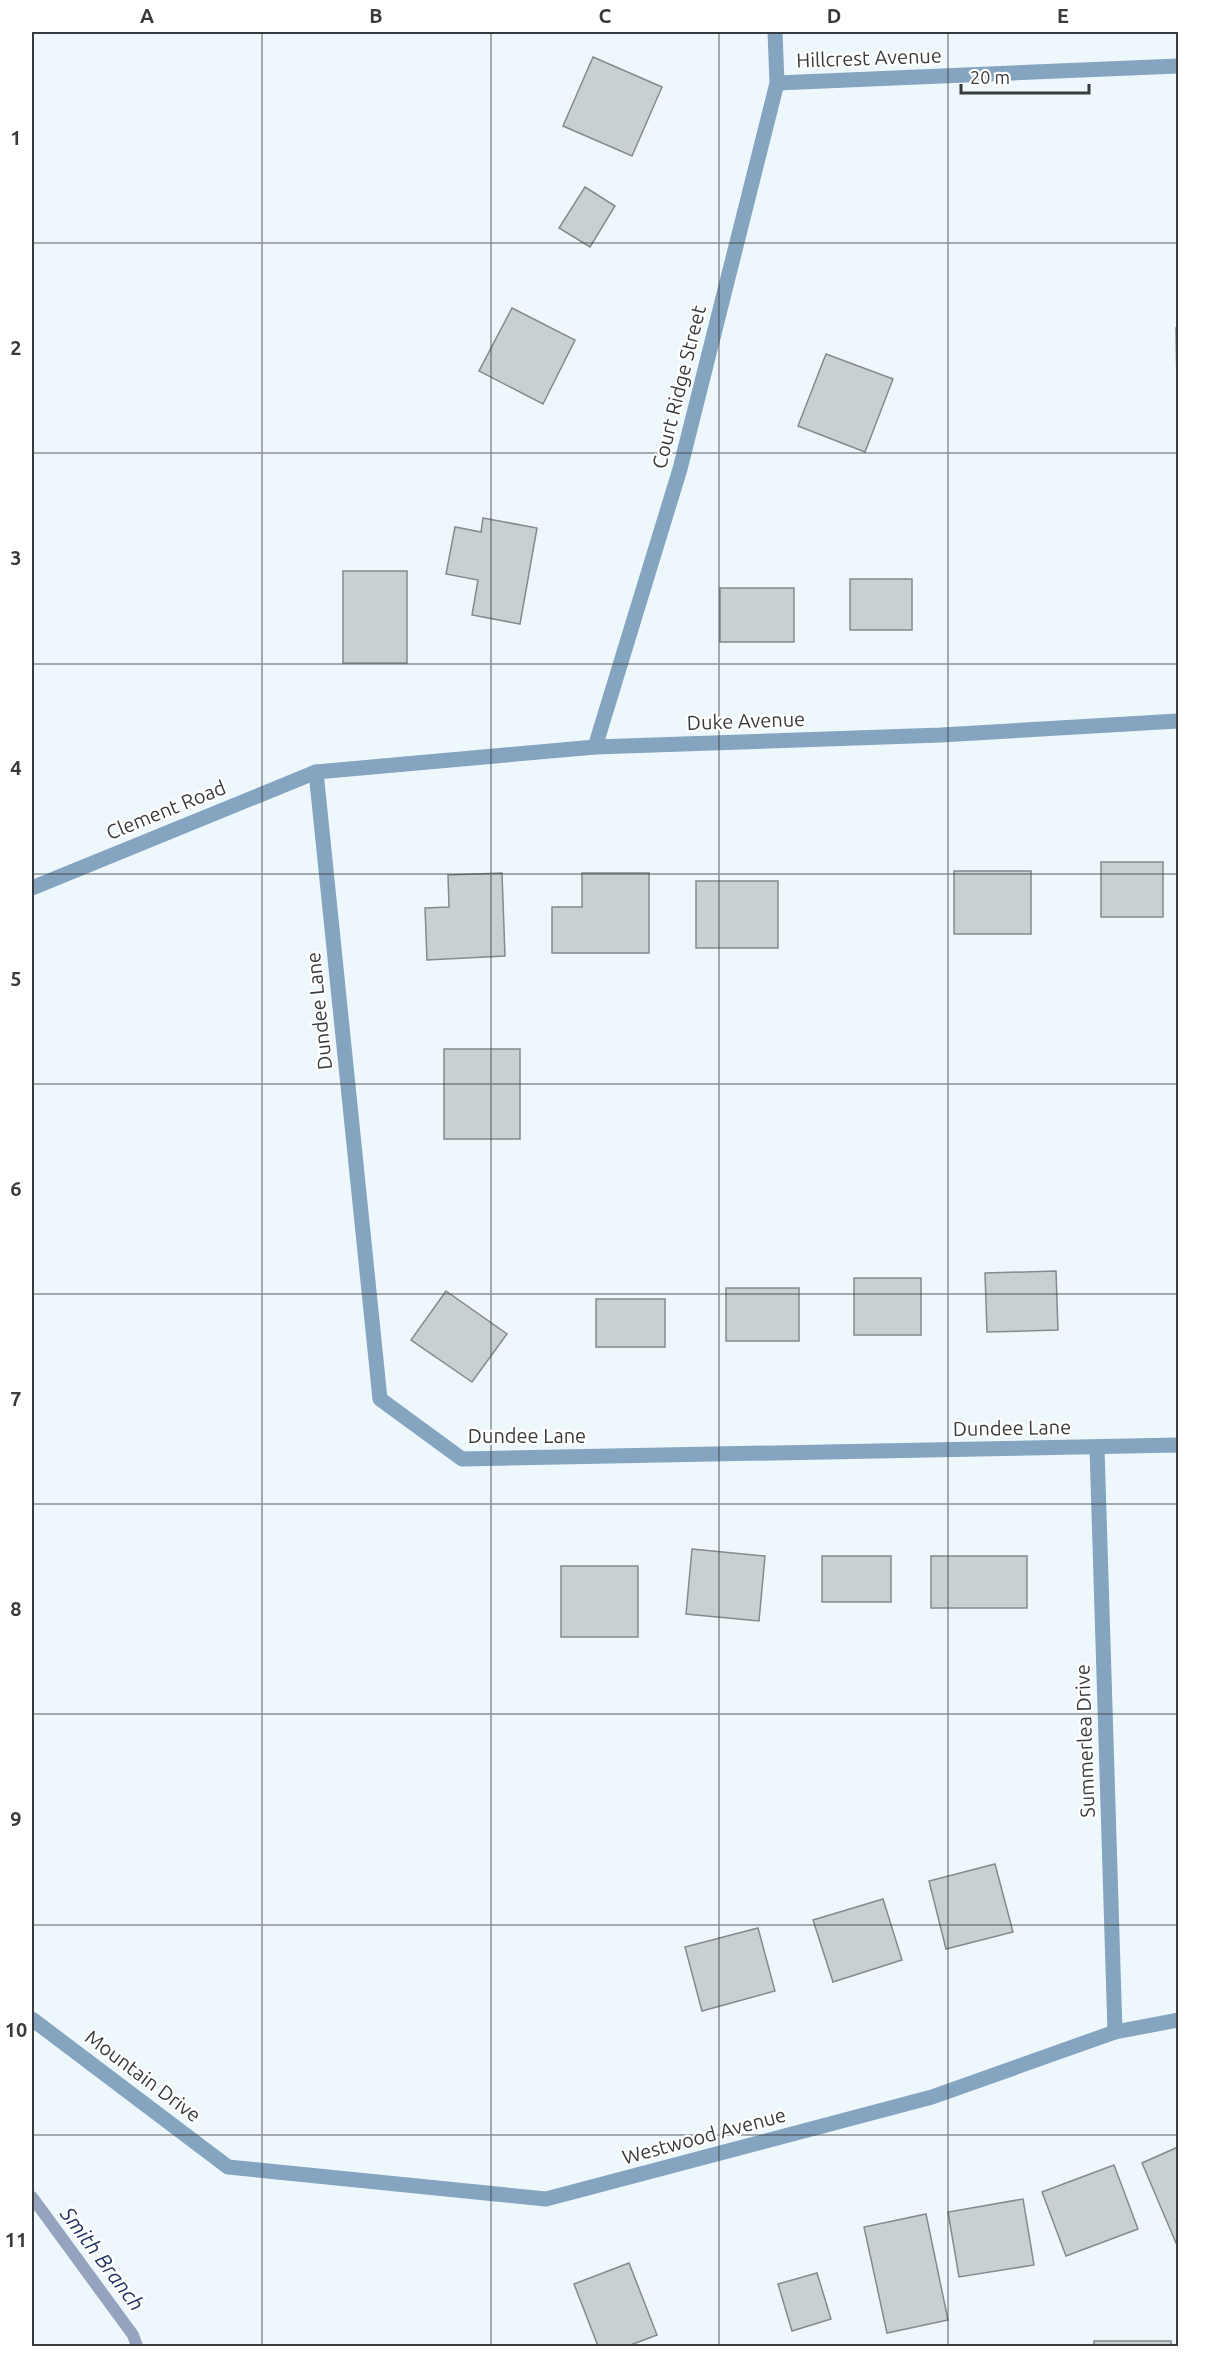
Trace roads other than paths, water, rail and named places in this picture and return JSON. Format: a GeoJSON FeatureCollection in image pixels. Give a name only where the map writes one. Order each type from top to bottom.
{"type":"FeatureCollection","features":[{"type":"Feature","properties":{"kind":"street","name":"Court Ridge Street"},"geometry":{"type":"LineString","coordinates":[[595,747],[680,469],[777,83],[775,32]]}},
{"type":"Feature","properties":{"kind":"street","name":"Hillcrest Avenue"},"geometry":{"type":"LineString","coordinates":[[777,83],[1179,66]]}},
{"type":"Feature","properties":{"kind":"street","name":"Duke Avenue"},"geometry":{"type":"LineString","coordinates":[[316,772],[595,747],[941,735],[1179,721]]}},
{"type":"Feature","properties":{"kind":"street","name":"Clement Road"},"geometry":{"type":"LineString","coordinates":[[32,888],[316,772]]}},
{"type":"Feature","properties":{"kind":"street","name":"Dundee Lane"},"geometry":{"type":"LineString","coordinates":[[316,772],[380,1399],[462,1459],[1179,1445]]}},
{"type":"Feature","properties":{"kind":"street","name":"Summerlea Drive"},"geometry":{"type":"LineString","coordinates":[[1096,1448],[1115,2032]]}},
{"type":"Feature","properties":{"kind":"street","name":"Mountain Drive"},"geometry":{"type":"LineString","coordinates":[[32,2019],[228,2168]]}},
{"type":"Feature","properties":{"kind":"street","name":"Westwood Avenue"},"geometry":{"type":"LineString","coordinates":[[228,2168],[546,2199],[932,2097],[1115,2032],[1179,2020]]}},
{"type":"Feature","properties":{"kind":"waterway","name":"Smith Branch"},"geometry":{"type":"LineString","coordinates":[[32,2197],[133,2335],[137,2346]]}}]}
